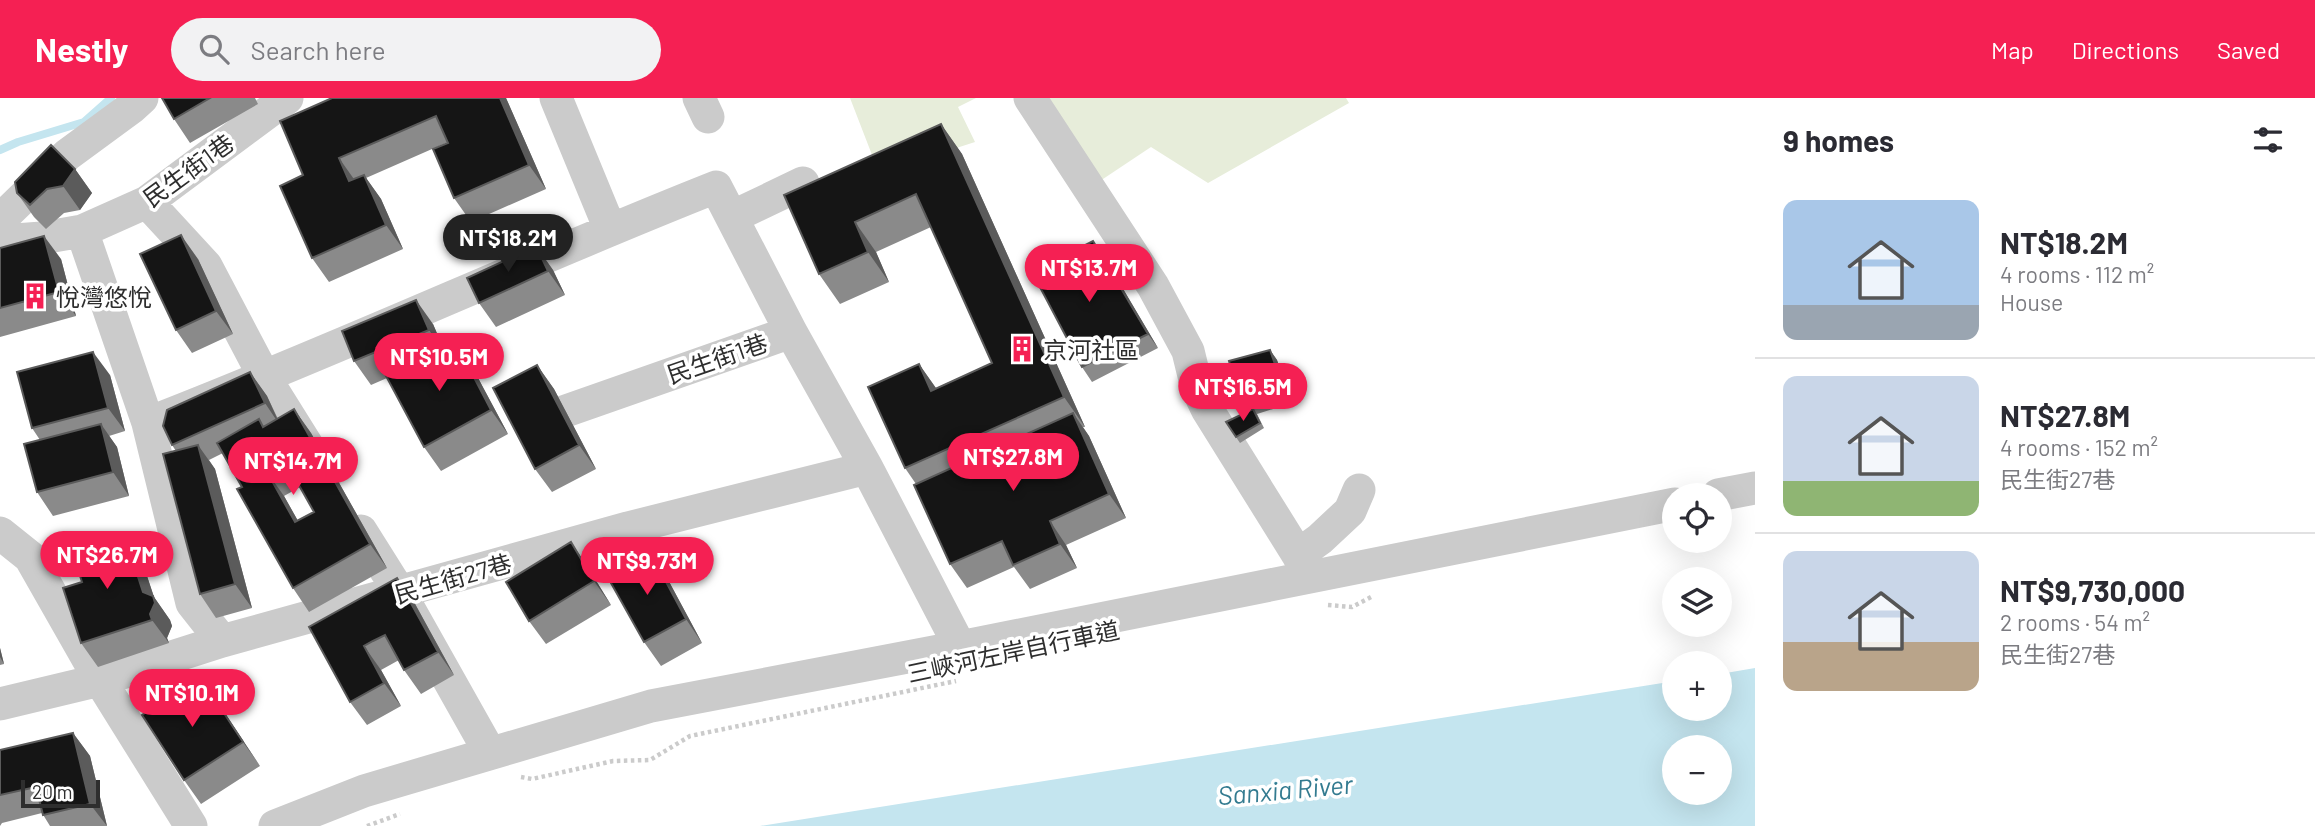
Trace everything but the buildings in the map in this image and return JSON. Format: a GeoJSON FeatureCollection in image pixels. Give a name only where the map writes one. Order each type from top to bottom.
{"type":"FeatureCollection","features":[{"type":"Feature","properties":{"kind":"street"},"geometry":{"type":"LineString","coordinates":[[0,222],[67,155],[142,98]]}},
{"type":"Feature","properties":{"kind":"street","name":"民生街1巷"},"geometry":{"type":"LineString","coordinates":[[0,241],[46,250],[147,202],[287,98]]}},
{"type":"Feature","properties":{"kind":"street"},"geometry":{"type":"LineString","coordinates":[[556,98],[610,229]]}},
{"type":"Feature","properties":{"kind":"street"},"geometry":{"type":"LineString","coordinates":[[1030,98],[1153,286],[1188,351],[1197,388],[1207,409],[1308,579]]}},
{"type":"Feature","properties":{"kind":"street"},"geometry":{"type":"LineString","coordinates":[[732,217],[803,183]]}},
{"type":"Feature","properties":{"kind":"street"},"geometry":{"type":"LineString","coordinates":[[149,423],[265,378],[579,242],[716,187],[791,332],[867,468],[961,663]]}},
{"type":"Feature","properties":{"kind":"street"},"geometry":{"type":"LineString","coordinates":[[147,202],[206,266],[265,378],[400,593],[499,764]]}},
{"type":"Feature","properties":{"kind":"street"},"geometry":{"type":"LineString","coordinates":[[82,231],[149,423],[192,603],[222,641]]}},
{"type":"Feature","properties":{"kind":"street","name":"民生街1巷"},"geometry":{"type":"LineString","coordinates":[[563,412],[791,332]]}},
{"type":"Feature","properties":{"kind":"street","name":"民生街27巷"},"geometry":{"type":"LineString","coordinates":[[0,704],[100,680],[222,641],[628,528],[867,468]]}},
{"type":"Feature","properties":{"kind":"street"},"geometry":{"type":"LineString","coordinates":[[1732,492],[1755,488]]}},
{"type":"Feature","properties":{"kind":"street"},"geometry":{"type":"LineString","coordinates":[[1308,579],[1320,539],[1350,511],[1359,490]]}},
{"type":"Feature","properties":{"kind":"street"},"geometry":{"type":"LineString","coordinates":[[275,826],[364,790],[499,764],[651,706],[961,663],[1308,579],[1662,507]]}},
{"type":"Feature","properties":{"kind":"street"},"geometry":{"type":"LineString","coordinates":[[0,533],[30,557],[100,680],[191,826]]}},
{"type":"Feature","properties":{"kind":"path"},"geometry":{"type":"LineString","coordinates":[[1308,579],[1352,607],[1381,591]]}},
{"type":"Feature","properties":{"kind":"path","name":"三峽河左岸自行車道"},"geometry":{"type":"LineString","coordinates":[[499,764],[532,779],[613,761],[650,760],[690,736],[961,663]]}},
{"type":"Feature","properties":{"kind":"path"},"geometry":{"type":"LineString","coordinates":[[367,826],[406,812]]}},
{"type":"Feature","properties":{"kind":"green space"},"geometry":{"type":"Polygon","coordinates":[[[850,98],[976,98],[958,107],[975,142],[879,173],[850,98]]]}},
{"type":"Feature","properties":{"kind":"green space"},"geometry":{"type":"Polygon","coordinates":[[[1046,98],[1346,98],[1349,103],[1208,183],[1151,147],[1100,181],[1046,98]]]}},
{"type":"Feature","properties":{"kind":"water","name":"Sanxia River"},"geometry":{"type":"Polygon","coordinates":[[[1755,668],[1755,826],[760,826],[1662,683],[1662,721],[1732,721],[1732,672],[1755,668]]]}},
{"type":"Feature","properties":{"kind":"waterway"},"geometry":{"type":"LineString","coordinates":[[0,150],[84,122],[111,98]]}},
{"type":"Feature","properties":{"kind":"place","name":"悅灣悠悅"},"geometry":{"type":"Point","coordinates":[35,296]}},
{"type":"Feature","properties":{"kind":"place","name":"京河社區"},"geometry":{"type":"Point","coordinates":[1022,349]}}]}
